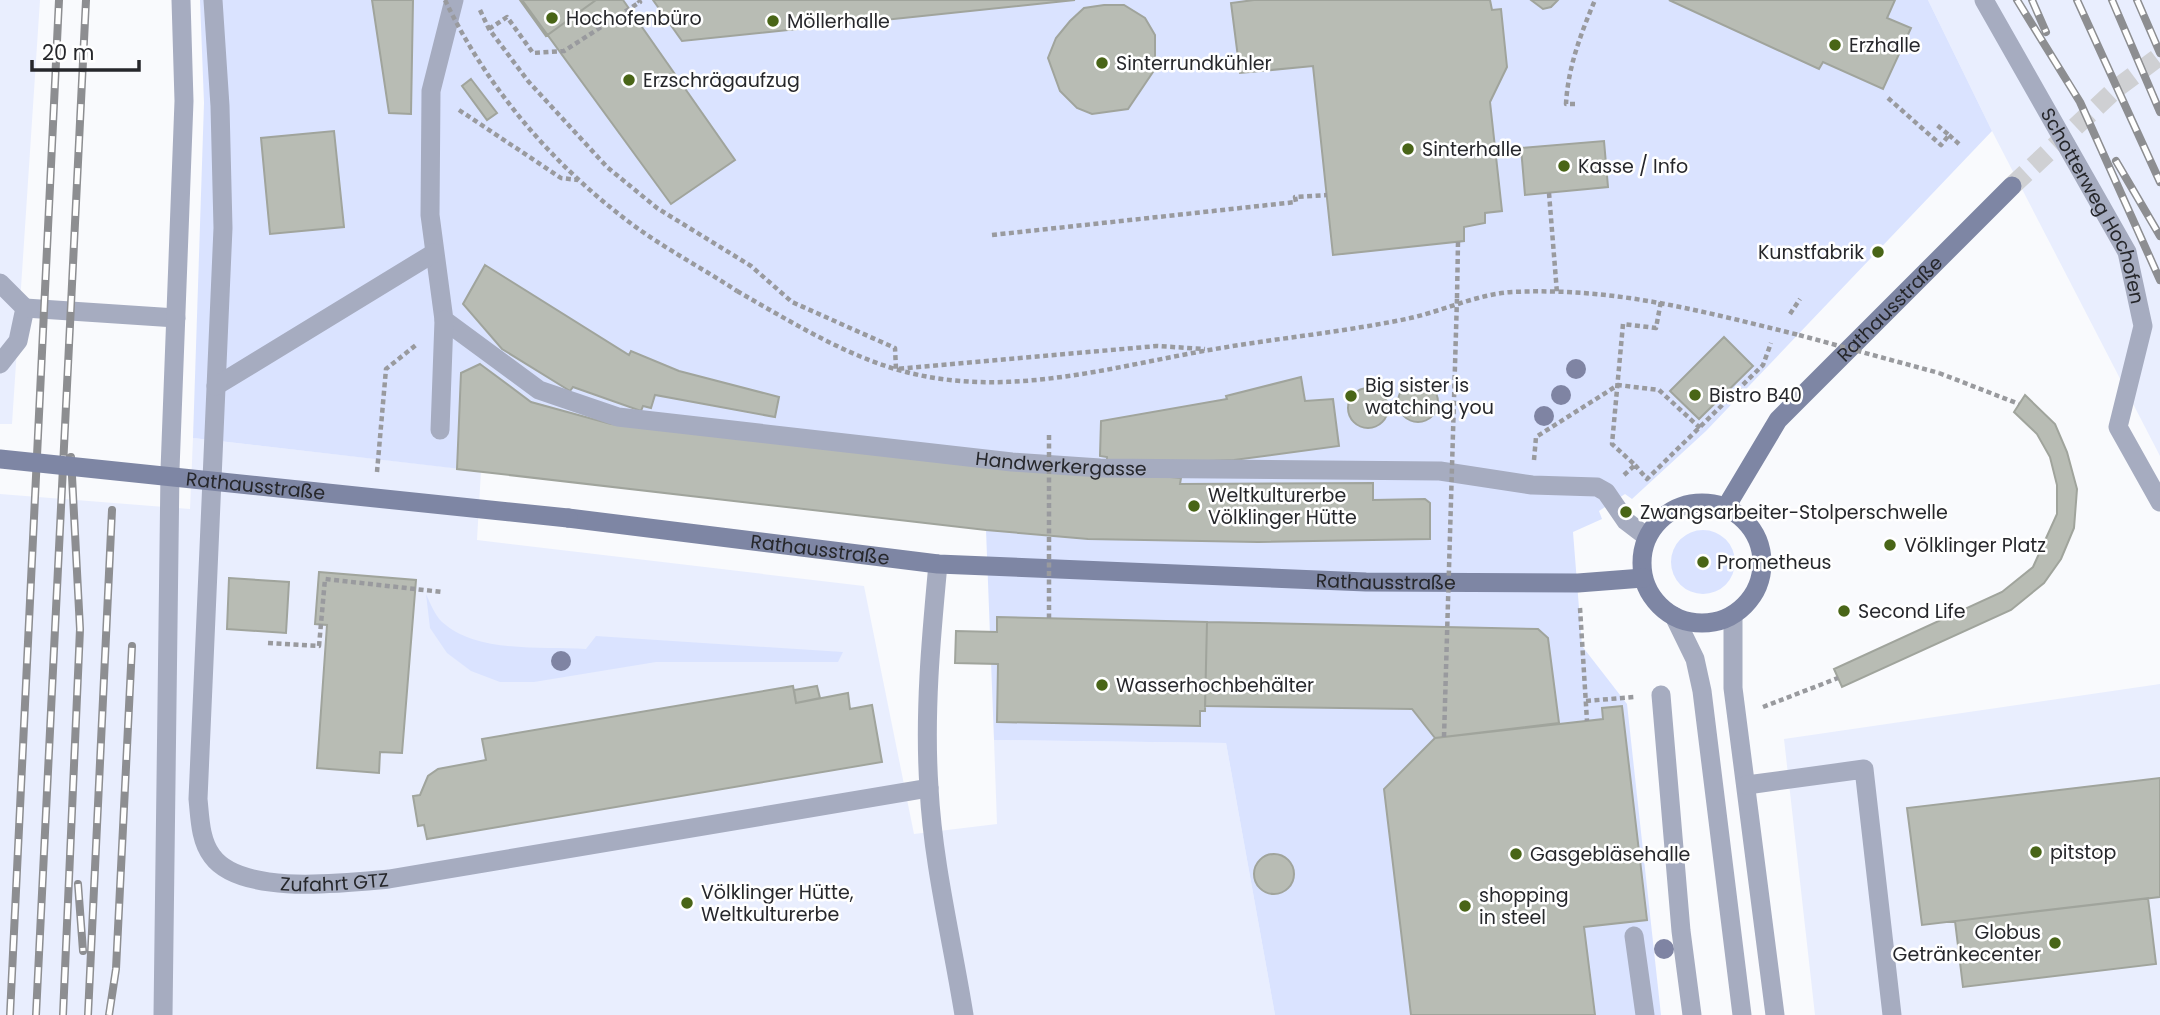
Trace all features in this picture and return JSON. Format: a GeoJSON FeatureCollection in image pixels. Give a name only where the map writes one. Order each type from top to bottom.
{"type":"FeatureCollection","features":[{"type":"Feature","properties":{"kind":"main road","name":"Rathausstraße"},"geometry":{"type":"LineString","coordinates":[[1726,507],[1778,420],[2012,186]]}},
{"type":"Feature","properties":{"kind":"main road","name":"Rathausstraße"},"geometry":{"type":"LineString","coordinates":[[0,459],[568,518],[938,564],[1366,582],[1578,583],[1643,578]]}},
{"type":"Feature","properties":{"kind":"main road"},"geometry":{"type":"LineString","coordinates":[[1704,502],[1726,507],[1748,523],[1760,546],[1762,573],[1752,597],[1733,615],[1703,623],[1674,616],[1655,600],[1643,578],[1642,557],[1647,537],[1661,518],[1681,506],[1704,502]]}},
{"type":"Feature","properties":{"kind":"lane","name":"Zufahrt GTZ"},"geometry":{"type":"LineString","coordinates":[[213,0],[220,106],[223,228],[198,799],[204,840],[212,857],[228,872],[269,882],[389,879],[929,788]]}},
{"type":"Feature","properties":{"kind":"lane"},"geometry":{"type":"LineString","coordinates":[[440,430],[444,320],[430,215],[430,117],[431,91],[454,0]]}},
{"type":"Feature","properties":{"kind":"lane","name":"Schotterweg Hochofen"},"geometry":{"type":"LineString","coordinates":[[1984,0],[2127,251],[2143,326],[2118,427],[2160,502]]}},
{"type":"Feature","properties":{"kind":"lane"},"geometry":{"type":"LineString","coordinates":[[163,1015],[170,470],[184,101],[182,2]]}},
{"type":"Feature","properties":{"kind":"lane"},"geometry":{"type":"LineString","coordinates":[[216,386],[434,253]]}},
{"type":"Feature","properties":{"kind":"lane"},"geometry":{"type":"LineString","coordinates":[[0,283],[25,308],[176,318]]}},
{"type":"Feature","properties":{"kind":"lane"},"geometry":{"type":"LineString","coordinates":[[0,364],[18,341],[25,308]]}},
{"type":"Feature","properties":{"kind":"lane","name":"Handwerkergasse"},"geometry":{"type":"LineString","coordinates":[[444,320],[539,390],[618,417],[1012,462],[1100,468],[1440,471],[1532,485],[1597,487],[1606,492],[1626,521],[1647,537]]}},
{"type":"Feature","properties":{"kind":"lane"},"geometry":{"type":"LineString","coordinates":[[938,564],[929,673],[929,788],[940,875],[964,1015]]}},
{"type":"Feature","properties":{"kind":"lane"},"geometry":{"type":"LineString","coordinates":[[1733,615],[1733,688],[1776,1015]]}},
{"type":"Feature","properties":{"kind":"lane"},"geometry":{"type":"LineString","coordinates":[[1674,616],[1695,659],[1702,691],[1742,1015]]}},
{"type":"Feature","properties":{"kind":"lane"},"geometry":{"type":"LineString","coordinates":[[1661,695],[1681,931],[1692,1015]]}},
{"type":"Feature","properties":{"kind":"lane"},"geometry":{"type":"LineString","coordinates":[[1747,785],[1864,769],[1892,1015]]}},
{"type":"Feature","properties":{"kind":"lane"},"geometry":{"type":"LineString","coordinates":[[1634,936],[1645,1015]]}},
{"type":"Feature","properties":{"kind":"path"},"geometry":{"type":"LineString","coordinates":[[445,0],[463,37],[490,79],[533,132],[578,180],[622,216],[737,291],[834,345],[896,369],[959,381],[1016,383],[1113,371],[1213,349],[1407,319],[1510,292],[1610,293],[1661,301],[1799,335],[1939,373],[2019,404]]}},
{"type":"Feature","properties":{"kind":"path"},"geometry":{"type":"LineString","coordinates":[[475,0],[489,29],[544,99],[607,167],[657,208],[751,266],[792,302],[895,348],[896,369]]}},
{"type":"Feature","properties":{"kind":"path"},"geometry":{"type":"LineString","coordinates":[[489,29],[507,17],[533,52],[564,51],[640,2],[638,0]]}},
{"type":"Feature","properties":{"kind":"path"},"geometry":{"type":"LineString","coordinates":[[1575,104],[1566,104],[1567,84],[1580,36],[1595,0]]}},
{"type":"Feature","properties":{"kind":"path"},"geometry":{"type":"LineString","coordinates":[[431,91],[561,178],[578,180]]}},
{"type":"Feature","properties":{"kind":"path"},"geometry":{"type":"LineString","coordinates":[[1888,98],[1941,145],[1949,135]]}},
{"type":"Feature","properties":{"kind":"path"},"geometry":{"type":"LineString","coordinates":[[1937,125],[1959,144]]}},
{"type":"Feature","properties":{"kind":"path"},"geometry":{"type":"LineString","coordinates":[[1549,193],[1557,293]]}},
{"type":"Feature","properties":{"kind":"path"},"geometry":{"type":"LineString","coordinates":[[992,234],[1296,202],[1295,197],[1327,195]]}},
{"type":"Feature","properties":{"kind":"path"},"geometry":{"type":"LineString","coordinates":[[1444,737],[1458,242]]}},
{"type":"Feature","properties":{"kind":"path"},"geometry":{"type":"LineString","coordinates":[[1790,314],[1800,299]]}},
{"type":"Feature","properties":{"kind":"path"},"geometry":{"type":"LineString","coordinates":[[1661,301],[1656,328],[1623,324],[1612,444],[1647,479],[1763,365],[1771,343]]}},
{"type":"Feature","properties":{"kind":"path"},"geometry":{"type":"LineString","coordinates":[[896,369],[1157,345],[1213,349]]}},
{"type":"Feature","properties":{"kind":"path"},"geometry":{"type":"LineString","coordinates":[[378,460],[386,369]]}},
{"type":"Feature","properties":{"kind":"path"},"geometry":{"type":"LineString","coordinates":[[1532,485],[1536,437],[1618,385],[1659,390],[1700,428]]}},
{"type":"Feature","properties":{"kind":"path"},"geometry":{"type":"LineString","coordinates":[[1049,435],[1049,618]]}},
{"type":"Feature","properties":{"kind":"path"},"geometry":{"type":"LineString","coordinates":[[1629,471],[1635,465]]}},
{"type":"Feature","properties":{"kind":"path"},"geometry":{"type":"LineString","coordinates":[[268,643],[319,646],[325,579],[442,592]]}},
{"type":"Feature","properties":{"kind":"path"},"geometry":{"type":"LineString","coordinates":[[1580,607],[1587,721]]}},
{"type":"Feature","properties":{"kind":"path"},"geometry":{"type":"LineString","coordinates":[[1755,710],[1838,678]]}},
{"type":"Feature","properties":{"kind":"shaded area"},"geometry":{"type":"Polygon","coordinates":[[[0,0],[40,0],[12,424],[0,424],[0,0]]]}},
{"type":"Feature","properties":{"kind":"shaded area","name":"Weltkulturerbe Völklinger Hütte"},"geometry":{"type":"Polygon","coordinates":[[[200,0],[1928,0],[1992,131],[1706,431],[1632,499],[1625,494],[1599,511],[1602,519],[1573,532],[1582,646],[1627,704],[1661,1015],[1275,1015],[1226,743],[994,740],[986,530],[193,438],[204,103],[200,0]]]}},
{"type":"Feature","properties":{"kind":"shaded area"},"geometry":{"type":"Polygon","coordinates":[[[1928,0],[2160,0],[2160,456],[1992,131],[1928,0]]]}},
{"type":"Feature","properties":{"kind":"shaded area"},"geometry":{"type":"Polygon","coordinates":[[[193,438],[481,471],[477,540],[864,586],[914,834],[997,824],[994,740],[1226,743],[1275,1015],[0,1015],[0,494],[190,509],[193,438]]]}},
{"type":"Feature","properties":{"kind":"shaded area"},"geometry":{"type":"Polygon","coordinates":[[[1697,530],[1709,530],[1726,539],[1733,550],[1733,574],[1726,585],[1709,594],[1697,594],[1685,589],[1676,580],[1671,568],[1671,556],[1676,544],[1685,535],[1697,530]]]}},
{"type":"Feature","properties":{"kind":"shaded area"},"geometry":{"type":"Polygon","coordinates":[[[426,594],[442,622],[457,632],[492,644],[586,649],[596,636],[843,652],[838,662],[656,662],[534,682],[500,682],[471,671],[447,653],[430,628],[426,594]]]}},
{"type":"Feature","properties":{"kind":"shaded area"},"geometry":{"type":"Polygon","coordinates":[[[2160,684],[2160,1015],[1815,1015],[1784,739],[2160,684]]]}},
{"type":"Feature","properties":{"kind":"building"},"geometry":{"type":"Polygon","coordinates":[[[372,0],[413,0],[411,114],[389,113],[372,0]]]}},
{"type":"Feature","properties":{"kind":"building","name":"Hochofenbüro"},"geometry":{"type":"Polygon","coordinates":[[[520,0],[596,0],[546,36],[520,0]]]}},
{"type":"Feature","properties":{"kind":"building","name":"Erzschrägaufzug"},"geometry":{"type":"Polygon","coordinates":[[[522,0],[623,0],[735,160],[671,204],[522,0]]]}},
{"type":"Feature","properties":{"kind":"building","name":"Möllerhalle"},"geometry":{"type":"Polygon","coordinates":[[[653,0],[1075,0],[682,41],[653,0]]]}},
{"type":"Feature","properties":{"kind":"building","name":"Sinterhalle"},"geometry":{"type":"Polygon","coordinates":[[[1254,0],[1490,0],[1492,10],[1501,9],[1507,67],[1490,102],[1502,211],[1485,213],[1485,223],[1464,227],[1464,241],[1333,255],[1313,66],[1240,73],[1231,3],[1254,0]]]}},
{"type":"Feature","properties":{"kind":"building"},"geometry":{"type":"Polygon","coordinates":[[[1531,0],[1558,0],[1551,7],[1543,9],[1531,0]]]}},
{"type":"Feature","properties":{"kind":"building","name":"Erzhalle"},"geometry":{"type":"Polygon","coordinates":[[[1669,0],[1895,0],[1887,18],[1911,28],[1883,89],[1823,62],[1819,69],[1669,0]]]}},
{"type":"Feature","properties":{"kind":"building","name":"Sinterrundkühler"},"geometry":{"type":"Polygon","coordinates":[[[1124,5],[1145,18],[1155,35],[1155,69],[1128,109],[1092,114],[1077,108],[1060,91],[1048,58],[1056,38],[1070,21],[1084,8],[1124,5]]]}},
{"type":"Feature","properties":{"kind":"building"},"geometry":{"type":"Polygon","coordinates":[[[471,79],[497,113],[487,120],[462,86],[471,79]]]}},
{"type":"Feature","properties":{"kind":"building"},"geometry":{"type":"Polygon","coordinates":[[[334,131],[344,227],[270,234],[261,138],[334,131]]]}},
{"type":"Feature","properties":{"kind":"building","name":"Kasse / Info"},"geometry":{"type":"Polygon","coordinates":[[[1604,141],[1608,187],[1525,195],[1521,148],[1604,141]]]}},
{"type":"Feature","properties":{"kind":"building"},"geometry":{"type":"Polygon","coordinates":[[[485,265],[629,355],[631,351],[679,371],[779,397],[775,417],[655,395],[651,408],[643,406],[641,411],[573,387],[570,391],[502,349],[463,304],[485,265]]]}},
{"type":"Feature","properties":{"kind":"building","name":"Bistro B40"},"geometry":{"type":"Polygon","coordinates":[[[1724,337],[1753,366],[1699,419],[1670,391],[1724,337]]]}},
{"type":"Feature","properties":{"kind":"building"},"geometry":{"type":"Polygon","coordinates":[[[480,364],[531,402],[611,424],[1181,478],[1180,484],[1373,483],[1373,500],[1425,499],[1430,503],[1430,539],[1258,542],[1088,539],[986,530],[457,469],[461,373],[480,364]]]}},
{"type":"Feature","properties":{"kind":"building"},"geometry":{"type":"Polygon","coordinates":[[[1301,377],[1305,401],[1333,399],[1339,446],[1234,460],[1107,465],[1107,457],[1100,456],[1101,421],[1227,399],[1226,396],[1301,377]]]}},
{"type":"Feature","properties":{"kind":"building"},"geometry":{"type":"Polygon","coordinates":[[[1418,382],[1426,383],[1432,388],[1437,394],[1437,410],[1432,416],[1426,421],[1418,422],[1410,421],[1404,416],[1399,410],[1398,402],[1399,394],[1404,388],[1410,383],[1418,382]]]}},
{"type":"Feature","properties":{"kind":"building"},"geometry":{"type":"Polygon","coordinates":[[[1368,388],[1376,389],[1382,394],[1387,400],[1387,416],[1382,422],[1376,427],[1368,428],[1360,427],[1354,422],[1349,416],[1348,408],[1349,400],[1354,394],[1360,389],[1368,388]]]}},
{"type":"Feature","properties":{"kind":"building"},"geometry":{"type":"Polygon","coordinates":[[[2025,395],[2055,424],[2067,452],[2077,489],[2074,528],[2061,559],[2044,583],[2011,610],[1842,687],[1834,669],[2002,592],[2033,567],[2057,514],[2057,485],[2050,457],[2037,434],[2014,412],[2025,395]]]}},
{"type":"Feature","properties":{"kind":"building"},"geometry":{"type":"Polygon","coordinates":[[[319,572],[416,580],[402,753],[380,752],[379,773],[317,768],[327,625],[315,624],[319,572]]]}},
{"type":"Feature","properties":{"kind":"building"},"geometry":{"type":"Polygon","coordinates":[[[229,578],[289,582],[286,633],[227,629],[229,578]]]}},
{"type":"Feature","properties":{"kind":"building","name":"Wasserhochbehälter"},"geometry":{"type":"Polygon","coordinates":[[[997,617],[1207,622],[1205,711],[1200,711],[1200,726],[997,722],[998,664],[955,663],[956,631],[997,632],[997,617]]]}},
{"type":"Feature","properties":{"kind":"building"},"geometry":{"type":"Polygon","coordinates":[[[1207,622],[1538,629],[1548,638],[1559,723],[1435,738],[1412,709],[1205,706],[1207,622]]]}},
{"type":"Feature","properties":{"kind":"building"},"geometry":{"type":"Polygon","coordinates":[[[793,686],[796,703],[848,693],[850,709],[872,705],[882,762],[427,839],[424,825],[418,826],[413,796],[420,795],[428,776],[438,769],[486,760],[482,739],[793,686]]]}},
{"type":"Feature","properties":{"kind":"building"},"geometry":{"type":"Polygon","coordinates":[[[817,686],[820,698],[796,703],[794,690],[817,686]]]}},
{"type":"Feature","properties":{"kind":"building","name":"Gasgebläsehalle"},"geometry":{"type":"Polygon","coordinates":[[[1622,706],[1647,920],[1584,927],[1595,1015],[1411,1015],[1384,789],[1435,738],[1603,719],[1602,708],[1622,706]]]}},
{"type":"Feature","properties":{"kind":"building","name":"pitstop"},"geometry":{"type":"Polygon","coordinates":[[[2160,778],[2160,897],[1922,925],[1907,808],[2160,778]]]}},
{"type":"Feature","properties":{"kind":"building"},"geometry":{"type":"Polygon","coordinates":[[[1274,854],[1282,855],[1288,860],[1293,866],[1293,882],[1288,888],[1282,893],[1274,894],[1266,893],[1260,888],[1255,882],[1254,874],[1255,866],[1260,860],[1266,855],[1274,854]]]}},
{"type":"Feature","properties":{"kind":"building","name":"Globus Getränkecenter"},"geometry":{"type":"Polygon","coordinates":[[[2148,898],[2156,964],[1963,987],[1955,921],[2148,898]]]}},
{"type":"Feature","properties":{"kind":"tunnel"},"geometry":{"type":"LineString","coordinates":[[2012,186],[2117,88],[2160,56]]}},
{"type":"Feature","properties":{"kind":"railway"},"geometry":{"type":"LineString","coordinates":[[10,1015],[59,0]]}},
{"type":"Feature","properties":{"kind":"railway"},"geometry":{"type":"LineString","coordinates":[[36,1015],[86,0]]}},
{"type":"Feature","properties":{"kind":"railway"},"geometry":{"type":"LineString","coordinates":[[2017,0],[2080,102],[2160,280]]}},
{"type":"Feature","properties":{"kind":"railway"},"geometry":{"type":"LineString","coordinates":[[2032,0],[2046,32]]}},
{"type":"Feature","properties":{"kind":"railway"},"geometry":{"type":"LineString","coordinates":[[2077,0],[2160,182]]}},
{"type":"Feature","properties":{"kind":"railway"},"geometry":{"type":"LineString","coordinates":[[2112,0],[2160,112]]}},
{"type":"Feature","properties":{"kind":"railway"},"geometry":{"type":"LineString","coordinates":[[2137,0],[2160,53]]}},
{"type":"Feature","properties":{"kind":"railway"},"geometry":{"type":"LineString","coordinates":[[2116,161],[2160,236]]}},
{"type":"Feature","properties":{"kind":"railway"},"geometry":{"type":"LineString","coordinates":[[63,1015],[80,629],[71,457]]}},
{"type":"Feature","properties":{"kind":"railway"},"geometry":{"type":"LineString","coordinates":[[88,1015],[112,510]]}},
{"type":"Feature","properties":{"kind":"railway"},"geometry":{"type":"LineString","coordinates":[[109,1015],[116,969],[132,646]]}},
{"type":"Feature","properties":{"kind":"railway"},"geometry":{"type":"LineString","coordinates":[[78,884],[83,951]]}},
{"type":"Feature","properties":{"kind":"place","name":"Hochofenbüro"},"geometry":{"type":"Point","coordinates":[552,18]}},
{"type":"Feature","properties":{"kind":"place","name":"Möllerhalle"},"geometry":{"type":"Point","coordinates":[773,21]}},
{"type":"Feature","properties":{"kind":"place","name":"Erzhalle"},"geometry":{"type":"Point","coordinates":[1835,45]}},
{"type":"Feature","properties":{"kind":"place","name":"Sinterrundkühler"},"geometry":{"type":"Point","coordinates":[1102,63]}},
{"type":"Feature","properties":{"kind":"place","name":"Erzschrägaufzug"},"geometry":{"type":"Point","coordinates":[629,80]}},
{"type":"Feature","properties":{"kind":"place","name":"Sinterhalle"},"geometry":{"type":"Point","coordinates":[1408,149]}},
{"type":"Feature","properties":{"kind":"place","name":"Kasse / Info"},"geometry":{"type":"Point","coordinates":[1564,166]}},
{"type":"Feature","properties":{"kind":"place","name":"Kunstfabrik"},"geometry":{"type":"Point","coordinates":[1878,252]}},
{"type":"Feature","properties":{"kind":"place","name":"Bistro B40"},"geometry":{"type":"Point","coordinates":[1695,395]}},
{"type":"Feature","properties":{"kind":"place","name":"Big sister is watching you"},"geometry":{"type":"Point","coordinates":[1351,396]}},
{"type":"Feature","properties":{"kind":"place","name":"Weltkulturerbe Völklinger Hütte"},"geometry":{"type":"Point","coordinates":[1194,506]}},
{"type":"Feature","properties":{"kind":"place","name":"Zwangsarbeiter-Stolperschwelle"},"geometry":{"type":"Point","coordinates":[1626,512]}},
{"type":"Feature","properties":{"kind":"place","name":"Völklinger Platz"},"geometry":{"type":"Point","coordinates":[1890,545]}},
{"type":"Feature","properties":{"kind":"place","name":"Prometheus"},"geometry":{"type":"Point","coordinates":[1703,562]}},
{"type":"Feature","properties":{"kind":"place","name":"Second Life"},"geometry":{"type":"Point","coordinates":[1844,611]}},
{"type":"Feature","properties":{"kind":"place","name":"Wasserhochbehälter"},"geometry":{"type":"Point","coordinates":[1102,685]}},
{"type":"Feature","properties":{"kind":"place","name":"pitstop"},"geometry":{"type":"Point","coordinates":[2036,852]}},
{"type":"Feature","properties":{"kind":"place","name":"Gasgebläsehalle"},"geometry":{"type":"Point","coordinates":[1516,854]}},
{"type":"Feature","properties":{"kind":"place","name":"Völklinger Hütte, Weltkulturerbe"},"geometry":{"type":"Point","coordinates":[687,903]}},
{"type":"Feature","properties":{"kind":"place","name":"shopping in steel"},"geometry":{"type":"Point","coordinates":[1465,906]}},
{"type":"Feature","properties":{"kind":"place","name":"Globus Getränkecenter"},"geometry":{"type":"Point","coordinates":[2055,943]}}]}
